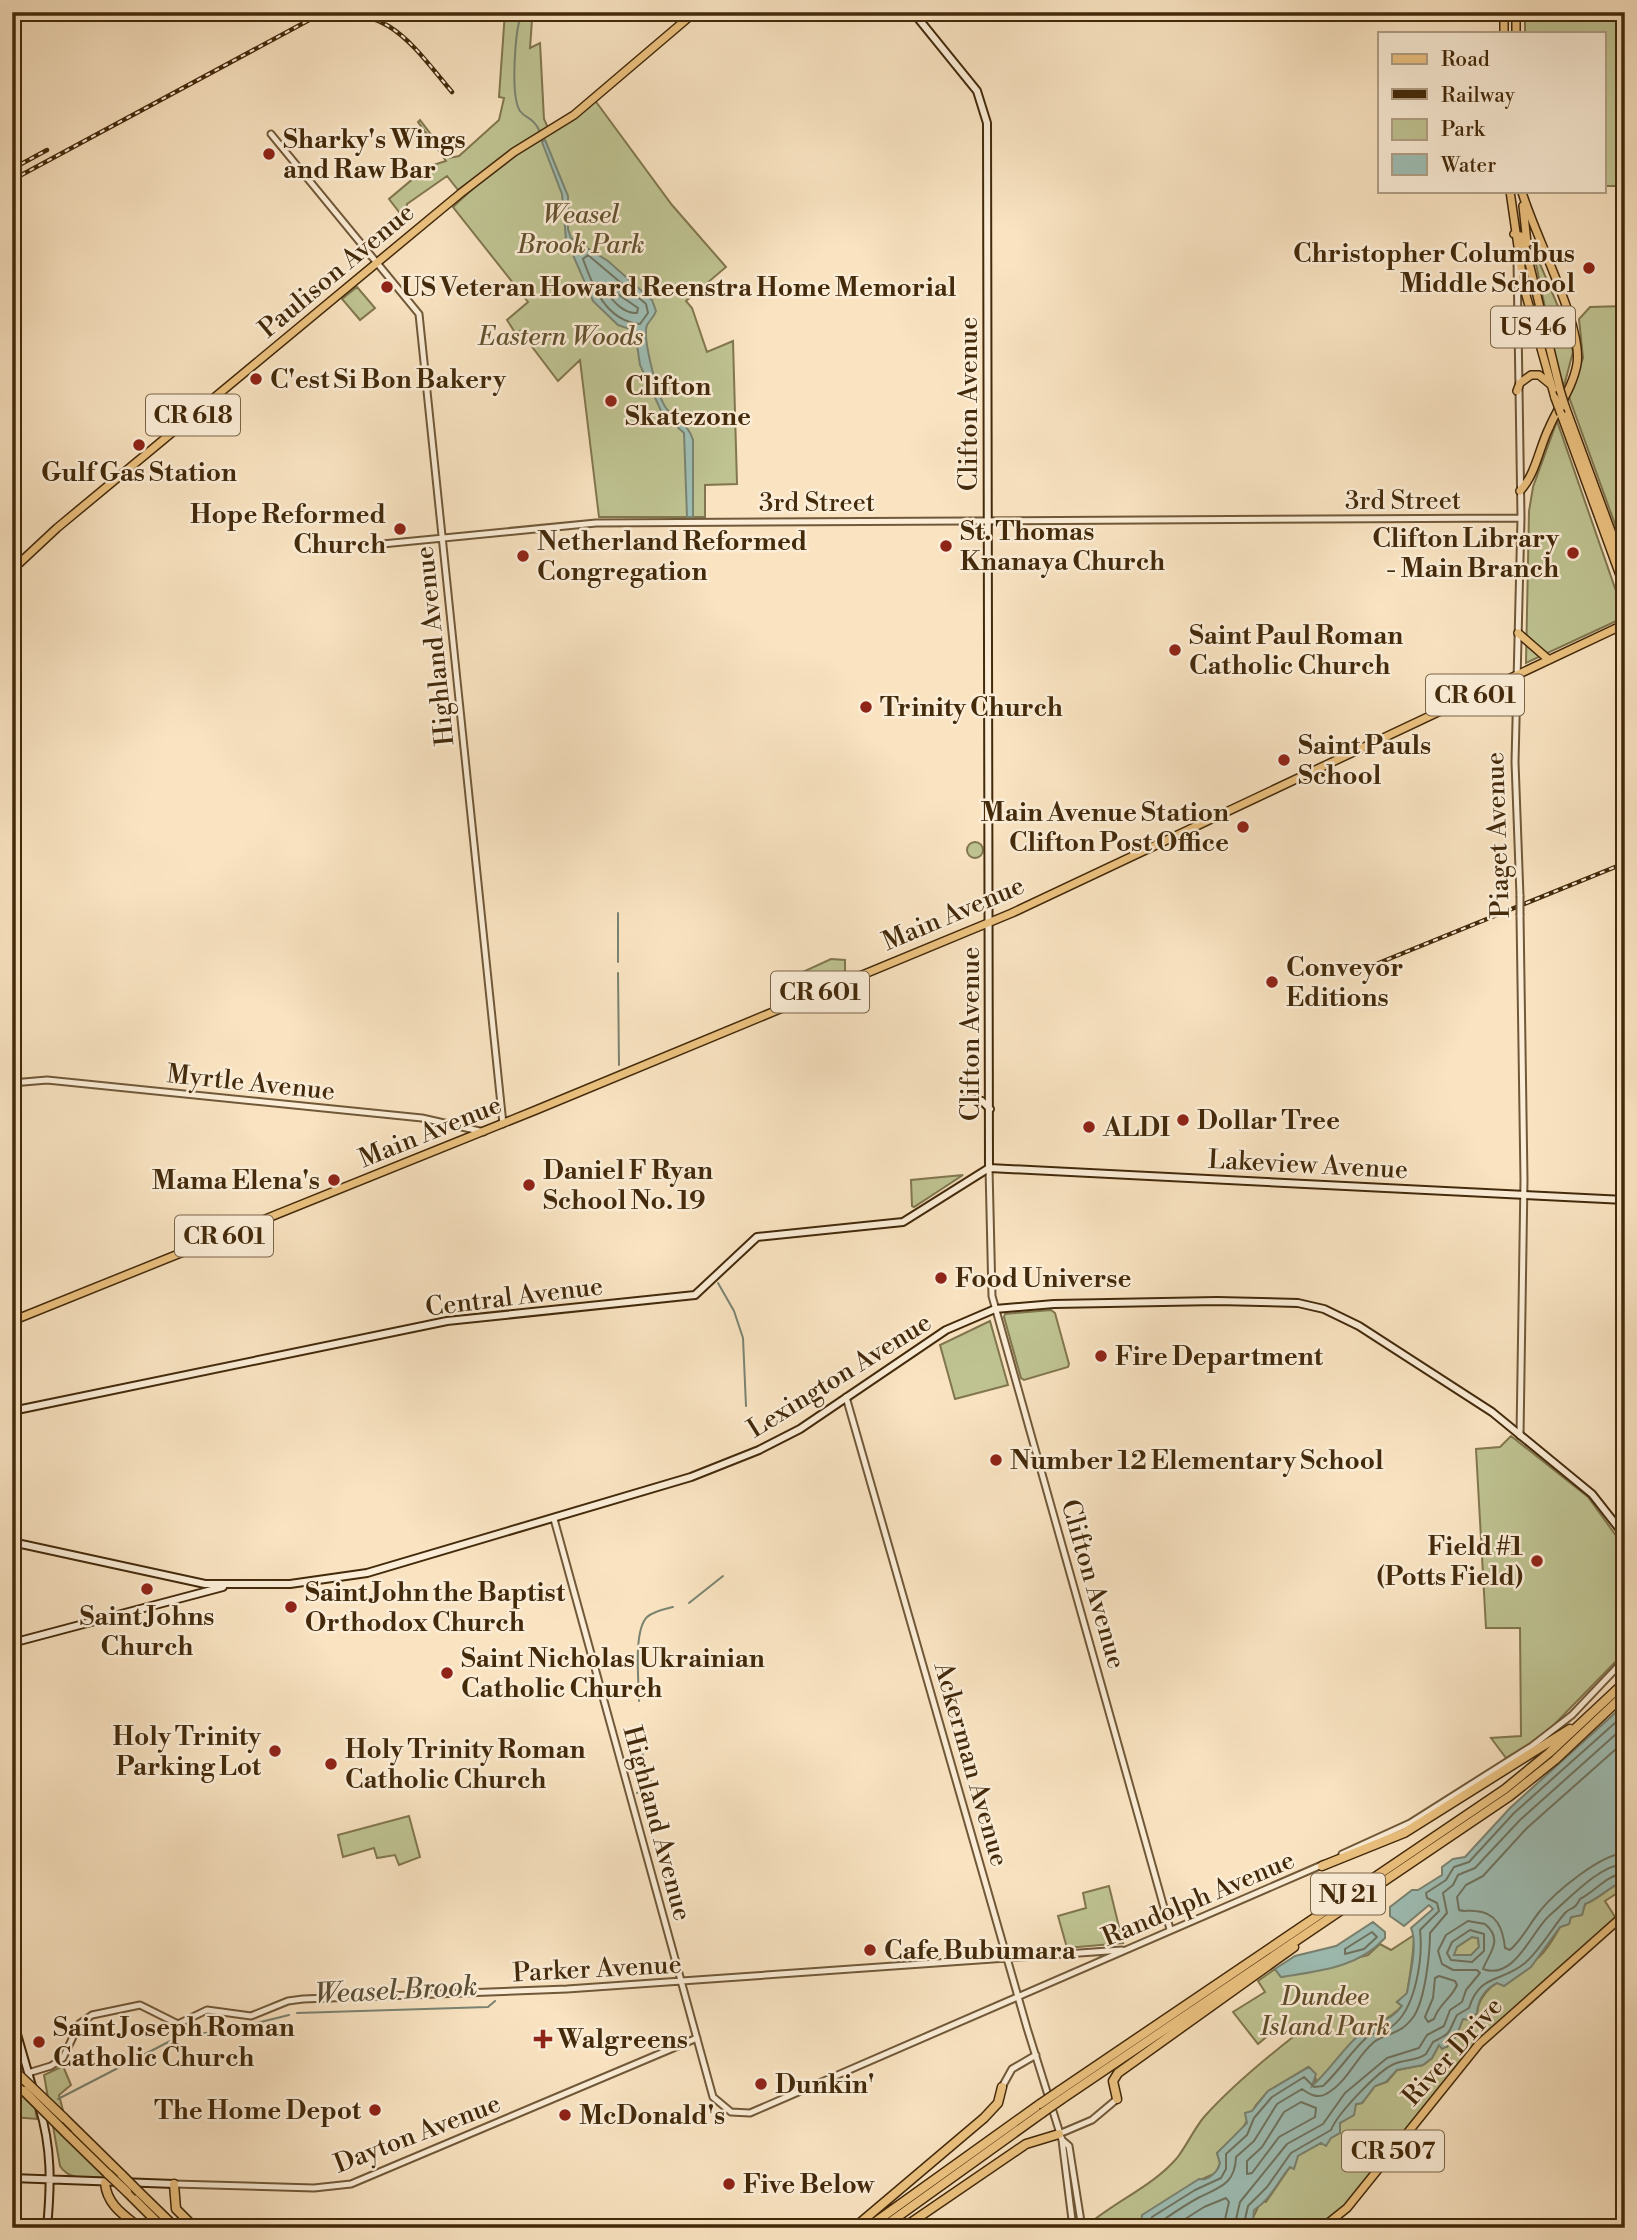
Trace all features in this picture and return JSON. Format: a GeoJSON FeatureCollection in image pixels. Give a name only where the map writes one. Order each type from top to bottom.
{"type":"FeatureCollection","features":[{"type":"Feature","properties":{"kind":"highway"},"geometry":{"type":"LineString","coordinates":[[1322,1866],[1414,1828],[1557,1738],[1625,1681]]}},
{"type":"Feature","properties":{"kind":"highway","name":"NJ 21"},"geometry":{"type":"LineString","coordinates":[[867,2228],[1505,1789],[1557,1746],[1625,1681]]}},
{"type":"Feature","properties":{"kind":"highway","name":"NJ 21"},"geometry":{"type":"LineString","coordinates":[[1060,2095],[1525,1784],[1625,1694]]}},
{"type":"Feature","properties":{"kind":"highway"},"geometry":{"type":"LineString","coordinates":[[1117,2099],[1113,2081],[1118,2073],[1368,1891]]}},
{"type":"Feature","properties":{"kind":"highway"},"geometry":{"type":"LineString","coordinates":[[12,2068],[176,2228]]}},
{"type":"Feature","properties":{"kind":"highway"},"geometry":{"type":"LineString","coordinates":[[20,2076],[24,2091],[163,2228]]}},
{"type":"Feature","properties":{"kind":"highway"},"geometry":{"type":"LineString","coordinates":[[854,2228],[984,2118],[998,2102],[1002,2087]]}},
{"type":"Feature","properties":{"kind":"highway","name":"NJ 21"},"geometry":{"type":"LineString","coordinates":[[882,2228],[1041,2108]]}},
{"type":"Feature","properties":{"kind":"highway"},"geometry":{"type":"LineString","coordinates":[[902,2228],[1026,2144],[1061,2137]]}},
{"type":"Feature","properties":{"kind":"highway"},"geometry":{"type":"LineString","coordinates":[[104,2183],[107,2196],[114,2207],[140,2228]]}},
{"type":"Feature","properties":{"kind":"highway"},"geometry":{"type":"LineString","coordinates":[[174,2185],[176,2208],[195,2228]]}},
{"type":"Feature","properties":{"kind":"main road","name":"Paulison Avenue"},"geometry":{"type":"LineString","coordinates":[[12,570],[57,528],[376,263],[514,152],[574,115],[695,12]]}},
{"type":"Feature","properties":{"kind":"main road","name":"Clifton Avenue"},"geometry":{"type":"LineString","coordinates":[[913,12],[977,91],[987,123],[989,1168]]}},
{"type":"Feature","properties":{"kind":"main road"},"geometry":{"type":"LineString","coordinates":[[1504,12],[1504,32]]}},
{"type":"Feature","properties":{"kind":"main road"},"geometry":{"type":"LineString","coordinates":[[1516,12],[1517,32]]}},
{"type":"Feature","properties":{"kind":"main road","name":"Piaget Avenue"},"geometry":{"type":"LineString","coordinates":[[1510,192],[1518,253]]}},
{"type":"Feature","properties":{"kind":"main road"},"geometry":{"type":"LineString","coordinates":[[1520,491],[1527,484],[1549,428],[1574,377],[1577,351],[1573,323],[1531,225],[1522,192]]}},
{"type":"Feature","properties":{"kind":"main road","name":"US 46"},"geometry":{"type":"LineString","coordinates":[[1522,192],[1532,274],[1563,410],[1625,589]]}},
{"type":"Feature","properties":{"kind":"main road"},"geometry":{"type":"LineString","coordinates":[[1514,234],[1521,236],[1532,274]]}},
{"type":"Feature","properties":{"kind":"main road","name":"US 46"},"geometry":{"type":"LineString","coordinates":[[1518,253],[1532,322],[1555,398],[1563,410],[1625,569]]}},
{"type":"Feature","properties":{"kind":"main road"},"geometry":{"type":"LineString","coordinates":[[1517,391],[1520,383],[1531,375],[1539,376],[1551,385]]}},
{"type":"Feature","properties":{"kind":"main road","name":"Main Avenue"},"geometry":{"type":"LineString","coordinates":[[12,1321],[484,1132],[989,923],[1625,624]]}},
{"type":"Feature","properties":{"kind":"main road"},"geometry":{"type":"LineString","coordinates":[[1518,633],[1549,660]]}},
{"type":"Feature","properties":{"kind":"main road"},"geometry":{"type":"LineString","coordinates":[[967,1097],[982,1101],[990,1110]]}},
{"type":"Feature","properties":{"kind":"main road","name":"Lakeview Avenue"},"geometry":{"type":"LineString","coordinates":[[989,1168],[1625,1200]]}},
{"type":"Feature","properties":{"kind":"main road","name":"Central Avenue"},"geometry":{"type":"LineString","coordinates":[[12,1411],[447,1321],[695,1295],[757,1237],[903,1222],[989,1168]]}},
{"type":"Feature","properties":{"kind":"main road","name":"Lexington Avenue"},"geometry":{"type":"LineString","coordinates":[[12,1542],[196,1582],[231,1585],[300,1583],[367,1573],[709,1471],[783,1439],[946,1330],[995,1309],[1054,1304],[1200,1301],[1284,1302],[1310,1306],[1359,1326],[1492,1412],[1592,1494],[1625,1536]]}},
{"type":"Feature","properties":{"kind":"main road"},"geometry":{"type":"LineString","coordinates":[[12,1643],[231,1585]]}},
{"type":"Feature","properties":{"kind":"main road","name":"River Drive"},"geometry":{"type":"LineString","coordinates":[[1322,2228],[1347,2208],[1479,2045],[1623,1915]]}},
{"type":"Feature","properties":{"kind":"main road"},"geometry":{"type":"LineString","coordinates":[[13,2021],[20,2076],[44,2122],[52,2182],[47,2228]]}},
{"type":"Feature","properties":{"kind":"main road","name":"Dayton Avenue"},"geometry":{"type":"LineString","coordinates":[[12,2178],[52,2182],[174,2185]]}},
{"type":"Feature","properties":{"kind":"street","name":"Highland Avenue"},"geometry":{"type":"LineString","coordinates":[[271,134],[419,314],[503,1124]]}},
{"type":"Feature","properties":{"kind":"street","name":"Piaget Avenue"},"geometry":{"type":"LineString","coordinates":[[1518,253],[1517,391],[1521,519],[1515,774],[1524,982],[1520,1436]]}},
{"type":"Feature","properties":{"kind":"street","name":"3rd Street"},"geometry":{"type":"LineString","coordinates":[[372,545],[596,523],[1521,519]]}},
{"type":"Feature","properties":{"kind":"street","name":"Myrtle Avenue"},"geometry":{"type":"LineString","coordinates":[[12,1083],[47,1080],[432,1119],[484,1132]]}},
{"type":"Feature","properties":{"kind":"street","name":"Clifton Avenue"},"geometry":{"type":"LineString","coordinates":[[989,1168],[992,1296],[995,1309],[1170,1929]]}},
{"type":"Feature","properties":{"kind":"street","name":"Ackerman Avenue"},"geometry":{"type":"LineString","coordinates":[[846,1397],[1018,1997],[1061,2137],[1073,2228]]}},
{"type":"Feature","properties":{"kind":"street","name":"Highland Avenue"},"geometry":{"type":"LineString","coordinates":[[554,1519],[713,2097]]}},
{"type":"Feature","properties":{"kind":"street","name":"Randolph Avenue"},"geometry":{"type":"LineString","coordinates":[[713,2097],[731,2112],[750,2113],[1170,1929],[1322,1866],[1410,1823],[1532,1746],[1572,1715],[1625,1659]]}},
{"type":"Feature","properties":{"kind":"street"},"geometry":{"type":"LineString","coordinates":[[1623,1915],[1625,1956]]}},
{"type":"Feature","properties":{"kind":"street","name":"Parker Avenue"},"geometry":{"type":"LineString","coordinates":[[20,2076],[51,2066],[63,2058],[77,2028],[88,2017],[130,2005],[150,2007],[178,2024],[208,2010],[251,2016],[288,2001],[303,1999],[487,1993],[681,1982],[1125,1950]]}},
{"type":"Feature","properties":{"kind":"street","name":"Dayton Avenue"},"geometry":{"type":"LineString","coordinates":[[174,2185],[314,2188],[351,2184],[696,2038]]}},
{"type":"Feature","properties":{"kind":"street"},"geometry":{"type":"LineString","coordinates":[[1002,2087],[1012,2069],[1036,2055]]}},
{"type":"Feature","properties":{"kind":"street"},"geometry":{"type":"LineString","coordinates":[[1061,2137],[1092,2120],[1117,2099]]}},
{"type":"Feature","properties":{"kind":"street","name":"Ackerman Avenue"},"geometry":{"type":"LineString","coordinates":[[1061,2137],[1069,2146],[1082,2228]]}},
{"type":"Feature","properties":{"kind":"green space","name":"Weasel Brook Park"},"geometry":{"type":"Polygon","coordinates":[[[505,12],[535,12],[530,48],[540,43],[544,119],[549,130],[594,99],[672,205],[726,267],[686,301],[692,308],[707,352],[733,341],[737,484],[705,485],[705,517],[599,517],[580,360],[558,381],[520,331],[516,334],[507,320],[528,302],[453,207],[508,156],[458,190],[447,176],[407,204],[406,221],[389,199],[427,167],[446,161],[418,122],[420,120],[449,158],[459,156],[499,120],[504,98],[499,97],[505,12]]]}},
{"type":"Feature","properties":{"kind":"green space"},"geometry":{"type":"Polygon","coordinates":[[[1525,12],[1625,12],[1625,186],[1606,186],[1606,32],[1525,32],[1525,12]]]}},
{"type":"Feature","properties":{"kind":"green space"},"geometry":{"type":"Polygon","coordinates":[[[1532,245],[1568,330],[1573,352],[1564,386],[1558,370],[1532,245]]]}},
{"type":"Feature","properties":{"kind":"green space"},"geometry":{"type":"Polygon","coordinates":[[[357,287],[375,308],[360,320],[342,299],[357,287]]]}},
{"type":"Feature","properties":{"kind":"green space"},"geometry":{"type":"Polygon","coordinates":[[[1625,306],[1625,552],[1569,397],[1583,358],[1579,319],[1590,307],[1625,306]]]}},
{"type":"Feature","properties":{"kind":"green space"},"geometry":{"type":"Polygon","coordinates":[[[1557,421],[1625,617],[1526,663],[1529,511],[1533,487],[1557,421]]]}},
{"type":"Feature","properties":{"kind":"green space"},"geometry":{"type":"Polygon","coordinates":[[[972,842],[978,842],[983,850],[981,856],[972,858],[967,853],[967,847],[972,842]]]}},
{"type":"Feature","properties":{"kind":"green space"},"geometry":{"type":"Polygon","coordinates":[[[831,959],[845,960],[845,981],[772,1012],[772,976],[792,977],[831,959]]]}},
{"type":"Feature","properties":{"kind":"green space"},"geometry":{"type":"Polygon","coordinates":[[[963,1175],[914,1207],[912,1206],[911,1180],[963,1175]]]}},
{"type":"Feature","properties":{"kind":"green space"},"geometry":{"type":"Polygon","coordinates":[[[1051,1310],[1055,1313],[1068,1367],[1024,1380],[1021,1378],[1005,1314],[1051,1310]]]}},
{"type":"Feature","properties":{"kind":"green space"},"geometry":{"type":"Polygon","coordinates":[[[990,1321],[1008,1385],[955,1399],[940,1345],[990,1321]]]}},
{"type":"Feature","properties":{"kind":"green space"},"geometry":{"type":"Polygon","coordinates":[[[1511,1436],[1588,1497],[1625,1548],[1625,1652],[1543,1736],[1506,1758],[1491,1738],[1521,1736],[1520,1628],[1486,1628],[1476,1449],[1500,1447],[1511,1436]]]}},
{"type":"Feature","properties":{"kind":"green space"},"geometry":{"type":"Polygon","coordinates":[[[409,1816],[420,1857],[399,1865],[395,1855],[377,1858],[374,1848],[343,1857],[338,1835],[409,1816]]]}},
{"type":"Feature","properties":{"kind":"green space"},"geometry":{"type":"Polygon","coordinates":[[[1625,1880],[1625,1888],[1605,1901],[1617,1920],[1491,2034],[1347,2208],[1322,2228],[1248,2228],[1261,2201],[1266,2202],[1298,2155],[1340,2133],[1340,2123],[1353,2115],[1356,2104],[1362,2103],[1375,2086],[1387,2082],[1397,2070],[1423,2065],[1432,2058],[1439,2045],[1447,2047],[1463,2019],[1477,2013],[1485,1994],[1492,1986],[1539,1957],[1560,1927],[1569,1924],[1571,1917],[1582,1915],[1585,1904],[1625,1880]]]}},
{"type":"Feature","properties":{"kind":"green space"},"geometry":{"type":"Polygon","coordinates":[[[1109,1886],[1123,1943],[1067,1948],[1058,1916],[1086,1908],[1083,1893],[1109,1886]]]}},
{"type":"Feature","properties":{"kind":"green space","name":"Dundee Island Park"},"geometry":{"type":"Polygon","coordinates":[[[1414,1935],[1407,1994],[1397,2002],[1402,2006],[1397,2011],[1362,2034],[1312,2087],[1316,2079],[1308,2067],[1268,2091],[1256,2105],[1241,2131],[1217,2153],[1220,2163],[1216,2173],[1193,2183],[1141,2225],[1091,2228],[1090,2223],[1168,2168],[1214,2106],[1293,2037],[1283,2023],[1258,2044],[1233,2012],[1265,1992],[1258,1981],[1275,1969],[1281,1977],[1368,1955],[1380,1944],[1391,1950],[1414,1935]]]}},
{"type":"Feature","properties":{"kind":"green space"},"geometry":{"type":"Polygon","coordinates":[[[1472,1937],[1478,1938],[1479,1947],[1471,1956],[1453,1955],[1457,1947],[1472,1937]]]}},
{"type":"Feature","properties":{"kind":"green space"},"geometry":{"type":"Polygon","coordinates":[[[63,2066],[71,2085],[59,2095],[71,2141],[107,2178],[75,2177],[60,2166],[44,2075],[63,2066]]]}},
{"type":"Feature","properties":{"kind":"green space"},"geometry":{"type":"Polygon","coordinates":[[[12,2086],[35,2108],[37,2119],[12,2117],[12,2086]]]}},
{"type":"Feature","properties":{"kind":"water"},"geometry":{"type":"Polygon","coordinates":[[[545,140],[568,196],[568,229],[571,238],[608,261],[652,300],[656,311],[646,331],[655,379],[666,408],[685,426],[693,440],[693,517],[687,517],[684,433],[662,413],[640,365],[637,345],[639,342],[633,330],[618,325],[593,301],[566,239],[562,194],[542,142],[545,140]]]}},
{"type":"Feature","properties":{"kind":"water"},"geometry":{"type":"Polygon","coordinates":[[[1625,1704],[1625,1880],[1585,1904],[1582,1915],[1571,1917],[1569,1924],[1560,1927],[1531,1967],[1504,1986],[1497,1983],[1482,1995],[1477,2013],[1469,2020],[1463,2019],[1450,2044],[1442,2049],[1439,2045],[1432,2058],[1423,2065],[1397,2070],[1386,2082],[1375,2086],[1362,2103],[1356,2104],[1354,2115],[1340,2123],[1340,2133],[1331,2138],[1326,2146],[1321,2143],[1298,2156],[1294,2169],[1290,2167],[1269,2196],[1254,2210],[1253,2220],[1248,2228],[1133,2228],[1141,2225],[1142,2215],[1199,2179],[1206,2179],[1215,2173],[1220,2163],[1217,2153],[1247,2123],[1245,2113],[1252,2111],[1268,2091],[1309,2067],[1316,2074],[1312,2086],[1358,2035],[1397,2012],[1402,2006],[1397,2002],[1407,1993],[1414,1951],[1411,1928],[1433,1909],[1429,1905],[1404,1926],[1390,1916],[1390,1907],[1412,1890],[1418,1890],[1442,1875],[1442,1867],[1453,1859],[1465,1857],[1510,1808],[1625,1704]],[[1472,1937],[1457,1947],[1454,1955],[1471,1955],[1479,1947],[1478,1938],[1472,1937]]]}},
{"type":"Feature","properties":{"kind":"water"},"geometry":{"type":"Polygon","coordinates":[[[1373,1922],[1385,1932],[1385,1938],[1363,1956],[1323,1970],[1281,1977],[1275,1969],[1295,1956],[1336,1946],[1373,1922]]]}},
{"type":"Feature","properties":{"kind":"waterway","name":"Weasel Brook"},"geometry":{"type":"LineString","coordinates":[[522,12],[516,47],[515,92],[520,111],[539,130]]}},
{"type":"Feature","properties":{"kind":"waterway","name":"Weasel Brook"},"geometry":{"type":"LineString","coordinates":[[618,913],[618,962]]}},
{"type":"Feature","properties":{"kind":"waterway","name":"Weasel Brook"},"geometry":{"type":"LineString","coordinates":[[618,973],[619,1065]]}},
{"type":"Feature","properties":{"kind":"waterway","name":"Weasel Brook"},"geometry":{"type":"LineString","coordinates":[[718,1283],[734,1311],[743,1338],[746,1406]]}},
{"type":"Feature","properties":{"kind":"waterway","name":"Weasel Brook"},"geometry":{"type":"LineString","coordinates":[[689,1603],[723,1576]]}},
{"type":"Feature","properties":{"kind":"waterway","name":"Weasel Brook"},"geometry":{"type":"LineString","coordinates":[[639,1701],[638,1645],[643,1624],[653,1613],[673,1607]]}},
{"type":"Feature","properties":{"kind":"waterway","name":"Weasel Brook"},"geometry":{"type":"LineString","coordinates":[[636,1733],[648,1772]]}},
{"type":"Feature","properties":{"kind":"waterway","name":"Weasel Brook"},"geometry":{"type":"LineString","coordinates":[[637,1793],[648,1789],[651,1781]]}},
{"type":"Feature","properties":{"kind":"waterway","name":"Weasel Brook"},"geometry":{"type":"LineString","coordinates":[[297,2013],[488,2007],[495,2001]]}},
{"type":"Feature","properties":{"kind":"waterway","name":"Weasel Brook"},"geometry":{"type":"LineString","coordinates":[[228,2030],[289,2015]]}},
{"type":"Feature","properties":{"kind":"waterway","name":"Weasel Brook"},"geometry":{"type":"LineString","coordinates":[[58,2099],[178,2037],[212,2032]]}},
{"type":"Feature","properties":{"kind":"railway"},"geometry":{"type":"LineString","coordinates":[[12,180],[324,12]]}},
{"type":"Feature","properties":{"kind":"railway"},"geometry":{"type":"LineString","coordinates":[[317,18],[341,14],[362,15],[380,21],[410,44],[452,92]]}},
{"type":"Feature","properties":{"kind":"railway"},"geometry":{"type":"LineString","coordinates":[[12,169],[47,150]]}},
{"type":"Feature","properties":{"kind":"railway"},"geometry":{"type":"LineString","coordinates":[[1359,971],[1625,863]]}},
{"type":"Feature","properties":{"kind":"place","name":"Sharky's Wings and Raw Bar"},"geometry":{"type":"Point","coordinates":[269,154]}},
{"type":"Feature","properties":{"kind":"place","name":"Christopher Columbus Middle School"},"geometry":{"type":"Point","coordinates":[1589,268]}},
{"type":"Feature","properties":{"kind":"place","name":"US Veteran Howard Reenstra Home Memorial"},"geometry":{"type":"Point","coordinates":[387,287]}},
{"type":"Feature","properties":{"kind":"place","name":"C'est Si Bon Bakery"},"geometry":{"type":"Point","coordinates":[256,379]}},
{"type":"Feature","properties":{"kind":"place","name":"Clifton Skatezone"},"geometry":{"type":"Point","coordinates":[611,401]}},
{"type":"Feature","properties":{"kind":"place","name":"Gulf Gas Station"},"geometry":{"type":"Point","coordinates":[139,445]}},
{"type":"Feature","properties":{"kind":"place","name":"Hope Reformed Church"},"geometry":{"type":"Point","coordinates":[400,529]}},
{"type":"Feature","properties":{"kind":"place","name":"St. Thomas Knanaya Church"},"geometry":{"type":"Point","coordinates":[946,546]}},
{"type":"Feature","properties":{"kind":"place","name":"Clifton Library - Main Branch"},"geometry":{"type":"Point","coordinates":[1573,553]}},
{"type":"Feature","properties":{"kind":"place","name":"Netherland Reformed Congregation"},"geometry":{"type":"Point","coordinates":[523,556]}},
{"type":"Feature","properties":{"kind":"place","name":"Saint Paul Roman Catholic Church"},"geometry":{"type":"Point","coordinates":[1175,650]}},
{"type":"Feature","properties":{"kind":"place","name":"Trinity Church"},"geometry":{"type":"Point","coordinates":[866,707]}},
{"type":"Feature","properties":{"kind":"place","name":"Saint Pauls School"},"geometry":{"type":"Point","coordinates":[1284,760]}},
{"type":"Feature","properties":{"kind":"place","name":"Main Avenue Station Clifton Post Office"},"geometry":{"type":"Point","coordinates":[1243,827]}},
{"type":"Feature","properties":{"kind":"place","name":"Conveyor Editions"},"geometry":{"type":"Point","coordinates":[1272,982]}},
{"type":"Feature","properties":{"kind":"place","name":"Dollar Tree"},"geometry":{"type":"Point","coordinates":[1183,1120]}},
{"type":"Feature","properties":{"kind":"place","name":"ALDI"},"geometry":{"type":"Point","coordinates":[1089,1127]}},
{"type":"Feature","properties":{"kind":"place","name":"Mama Elena's"},"geometry":{"type":"Point","coordinates":[334,1180]}},
{"type":"Feature","properties":{"kind":"place","name":"Daniel F Ryan School No. 19"},"geometry":{"type":"Point","coordinates":[529,1185]}},
{"type":"Feature","properties":{"kind":"place","name":"Food Universe"},"geometry":{"type":"Point","coordinates":[941,1278]}},
{"type":"Feature","properties":{"kind":"place","name":"Fire Department"},"geometry":{"type":"Point","coordinates":[1101,1356]}},
{"type":"Feature","properties":{"kind":"place","name":"Number 12 Elementary School"},"geometry":{"type":"Point","coordinates":[996,1460]}},
{"type":"Feature","properties":{"kind":"place","name":"Field #1 (Potts Field)"},"geometry":{"type":"Point","coordinates":[1537,1561]}},
{"type":"Feature","properties":{"kind":"place","name":"Saint Johns Church"},"geometry":{"type":"Point","coordinates":[147,1589]}},
{"type":"Feature","properties":{"kind":"place","name":"Saint John the Baptist Orthodox Church"},"geometry":{"type":"Point","coordinates":[291,1607]}},
{"type":"Feature","properties":{"kind":"place","name":"Saint Nicholas Ukrainian Catholic Church"},"geometry":{"type":"Point","coordinates":[447,1673]}},
{"type":"Feature","properties":{"kind":"place","name":"Holy Trinity Parking Lot"},"geometry":{"type":"Point","coordinates":[275,1751]}},
{"type":"Feature","properties":{"kind":"place","name":"Holy Trinity Roman Catholic Church"},"geometry":{"type":"Point","coordinates":[331,1764]}},
{"type":"Feature","properties":{"kind":"place","name":"Cafe Bubumara"},"geometry":{"type":"Point","coordinates":[870,1950]}},
{"type":"Feature","properties":{"kind":"place","name":"Walgreens"},"geometry":{"type":"Point","coordinates":[543,2039]}},
{"type":"Feature","properties":{"kind":"place","name":"Saint Joseph Roman Catholic Church"},"geometry":{"type":"Point","coordinates":[39,2042]}},
{"type":"Feature","properties":{"kind":"place","name":"Dunkin'"},"geometry":{"type":"Point","coordinates":[761,2084]}},
{"type":"Feature","properties":{"kind":"place","name":"The Home Depot"},"geometry":{"type":"Point","coordinates":[375,2110]}},
{"type":"Feature","properties":{"kind":"place","name":"McDonald's"},"geometry":{"type":"Point","coordinates":[565,2115]}},
{"type":"Feature","properties":{"kind":"place","name":"Five Below"},"geometry":{"type":"Point","coordinates":[729,2184]}},
{"type":"Feature","properties":{"kind":"park label","name":"Eastern Woods"},"geometry":{"type":"Point","coordinates":[561,336]}}]}
